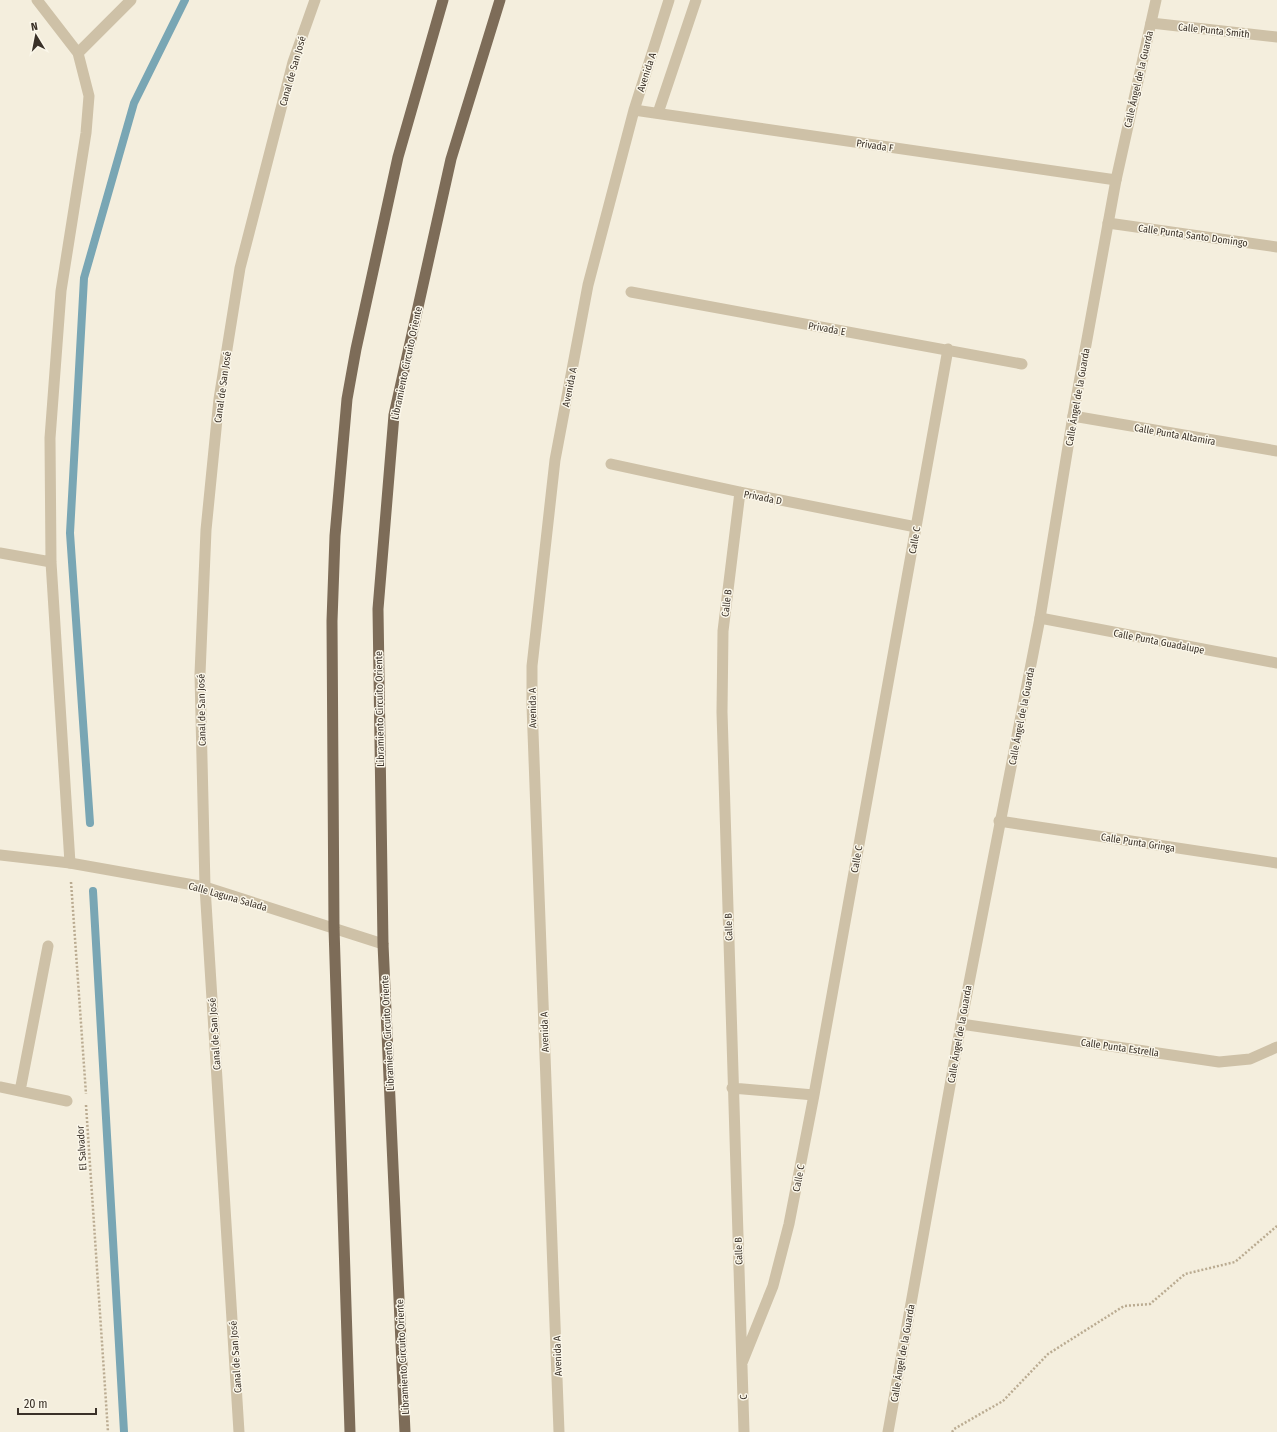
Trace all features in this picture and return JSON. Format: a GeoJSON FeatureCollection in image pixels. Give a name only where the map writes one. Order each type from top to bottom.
{"type":"FeatureCollection","features":[{"type":"Feature","properties":{"kind":"main road"},"geometry":{"type":"LineString","coordinates":[[350,1432],[334,928],[332,621],[335,536],[347,399],[398,157],[443,0]]}},
{"type":"Feature","properties":{"kind":"main road","name":"Libramiento Circuito Oriente"},"geometry":{"type":"LineString","coordinates":[[405,1432],[383,944],[378,609],[394,415],[451,159],[500,0]]}},
{"type":"Feature","properties":{"kind":"street"},"geometry":{"type":"LineString","coordinates":[[37,0],[78,53],[89,96],[86,133],[61,291],[50,438],[51,562],[70,863]]}},
{"type":"Feature","properties":{"kind":"street"},"geometry":{"type":"LineString","coordinates":[[78,53],[131,0]]}},
{"type":"Feature","properties":{"kind":"street","name":"Canal de San José"},"geometry":{"type":"LineString","coordinates":[[239,1432],[205,888],[200,674],[206,530],[219,399],[240,268],[293,62],[315,0]]}},
{"type":"Feature","properties":{"kind":"street","name":"Avenida A"},"geometry":{"type":"LineString","coordinates":[[560,1432],[532,705],[532,666],[555,460],[588,286],[634,110],[669,0]]}},
{"type":"Feature","properties":{"kind":"street"},"geometry":{"type":"LineString","coordinates":[[658,113],[696,0]]}},
{"type":"Feature","properties":{"kind":"street","name":"Calle Ángel de la Guarda"},"geometry":{"type":"LineString","coordinates":[[888,1432],[961,1024],[999,821],[1040,618],[1073,416],[1116,180],[1156,0]]}},
{"type":"Feature","properties":{"kind":"street","name":"Calle Punta Smith"},"geometry":{"type":"LineString","coordinates":[[1151,23],[1277,37]]}},
{"type":"Feature","properties":{"kind":"street","name":"Privada F"},"geometry":{"type":"LineString","coordinates":[[634,110],[1116,180]]}},
{"type":"Feature","properties":{"kind":"street","name":"Calle Punta Santo Domingo"},"geometry":{"type":"LineString","coordinates":[[1108,223],[1277,247]]}},
{"type":"Feature","properties":{"kind":"street","name":"Privada E"},"geometry":{"type":"LineString","coordinates":[[631,292],[1022,364]]}},
{"type":"Feature","properties":{"kind":"street","name":"Calle C"},"geometry":{"type":"LineString","coordinates":[[742,1363],[773,1286],[789,1224],[814,1095],[948,350]]}},
{"type":"Feature","properties":{"kind":"street","name":"Calle Punta Altamira"},"geometry":{"type":"LineString","coordinates":[[1073,416],[1277,451]]}},
{"type":"Feature","properties":{"kind":"street","name":"Privada D"},"geometry":{"type":"LineString","coordinates":[[611,464],[740,492],[916,527]]}},
{"type":"Feature","properties":{"kind":"street","name":"Calle B"},"geometry":{"type":"LineString","coordinates":[[740,492],[723,631],[722,712],[732,1088],[742,1363]]}},
{"type":"Feature","properties":{"kind":"street"},"geometry":{"type":"LineString","coordinates":[[0,553],[51,562]]}},
{"type":"Feature","properties":{"kind":"street","name":"Calle Punta Guadalupe"},"geometry":{"type":"LineString","coordinates":[[1040,618],[1277,663]]}},
{"type":"Feature","properties":{"kind":"street","name":"Calle Punta Gringa"},"geometry":{"type":"LineString","coordinates":[[999,821],[1277,863]]}},
{"type":"Feature","properties":{"kind":"street","name":"Calle Laguna Salada"},"geometry":{"type":"LineString","coordinates":[[0,854],[70,863],[205,888],[383,944]]}},
{"type":"Feature","properties":{"kind":"street"},"geometry":{"type":"LineString","coordinates":[[20,1091],[48,946]]}},
{"type":"Feature","properties":{"kind":"street","name":"Calle Punta Estrella"},"geometry":{"type":"LineString","coordinates":[[961,1024],[1220,1062],[1250,1059],[1277,1047]]}},
{"type":"Feature","properties":{"kind":"street"},"geometry":{"type":"LineString","coordinates":[[0,1087],[67,1101]]}},
{"type":"Feature","properties":{"kind":"street"},"geometry":{"type":"LineString","coordinates":[[732,1088],[814,1095]]}},
{"type":"Feature","properties":{"kind":"street","name":"C"},"geometry":{"type":"LineString","coordinates":[[742,1363],[744,1432]]}},
{"type":"Feature","properties":{"kind":"path","name":"El Salvador"},"geometry":{"type":"LineString","coordinates":[[70,863],[108,1432]]}},
{"type":"Feature","properties":{"kind":"path"},"geometry":{"type":"LineString","coordinates":[[952,1432],[954,1429],[1003,1401],[1048,1354],[1124,1306],[1150,1304],[1185,1274],[1236,1262],[1277,1226]]}},
{"type":"Feature","properties":{"kind":"waterway"},"geometry":{"type":"LineString","coordinates":[[90,823],[70,533],[84,278],[134,103],[185,0]]}},
{"type":"Feature","properties":{"kind":"waterway"},"geometry":{"type":"LineString","coordinates":[[93,891],[124,1432]]}}]}
